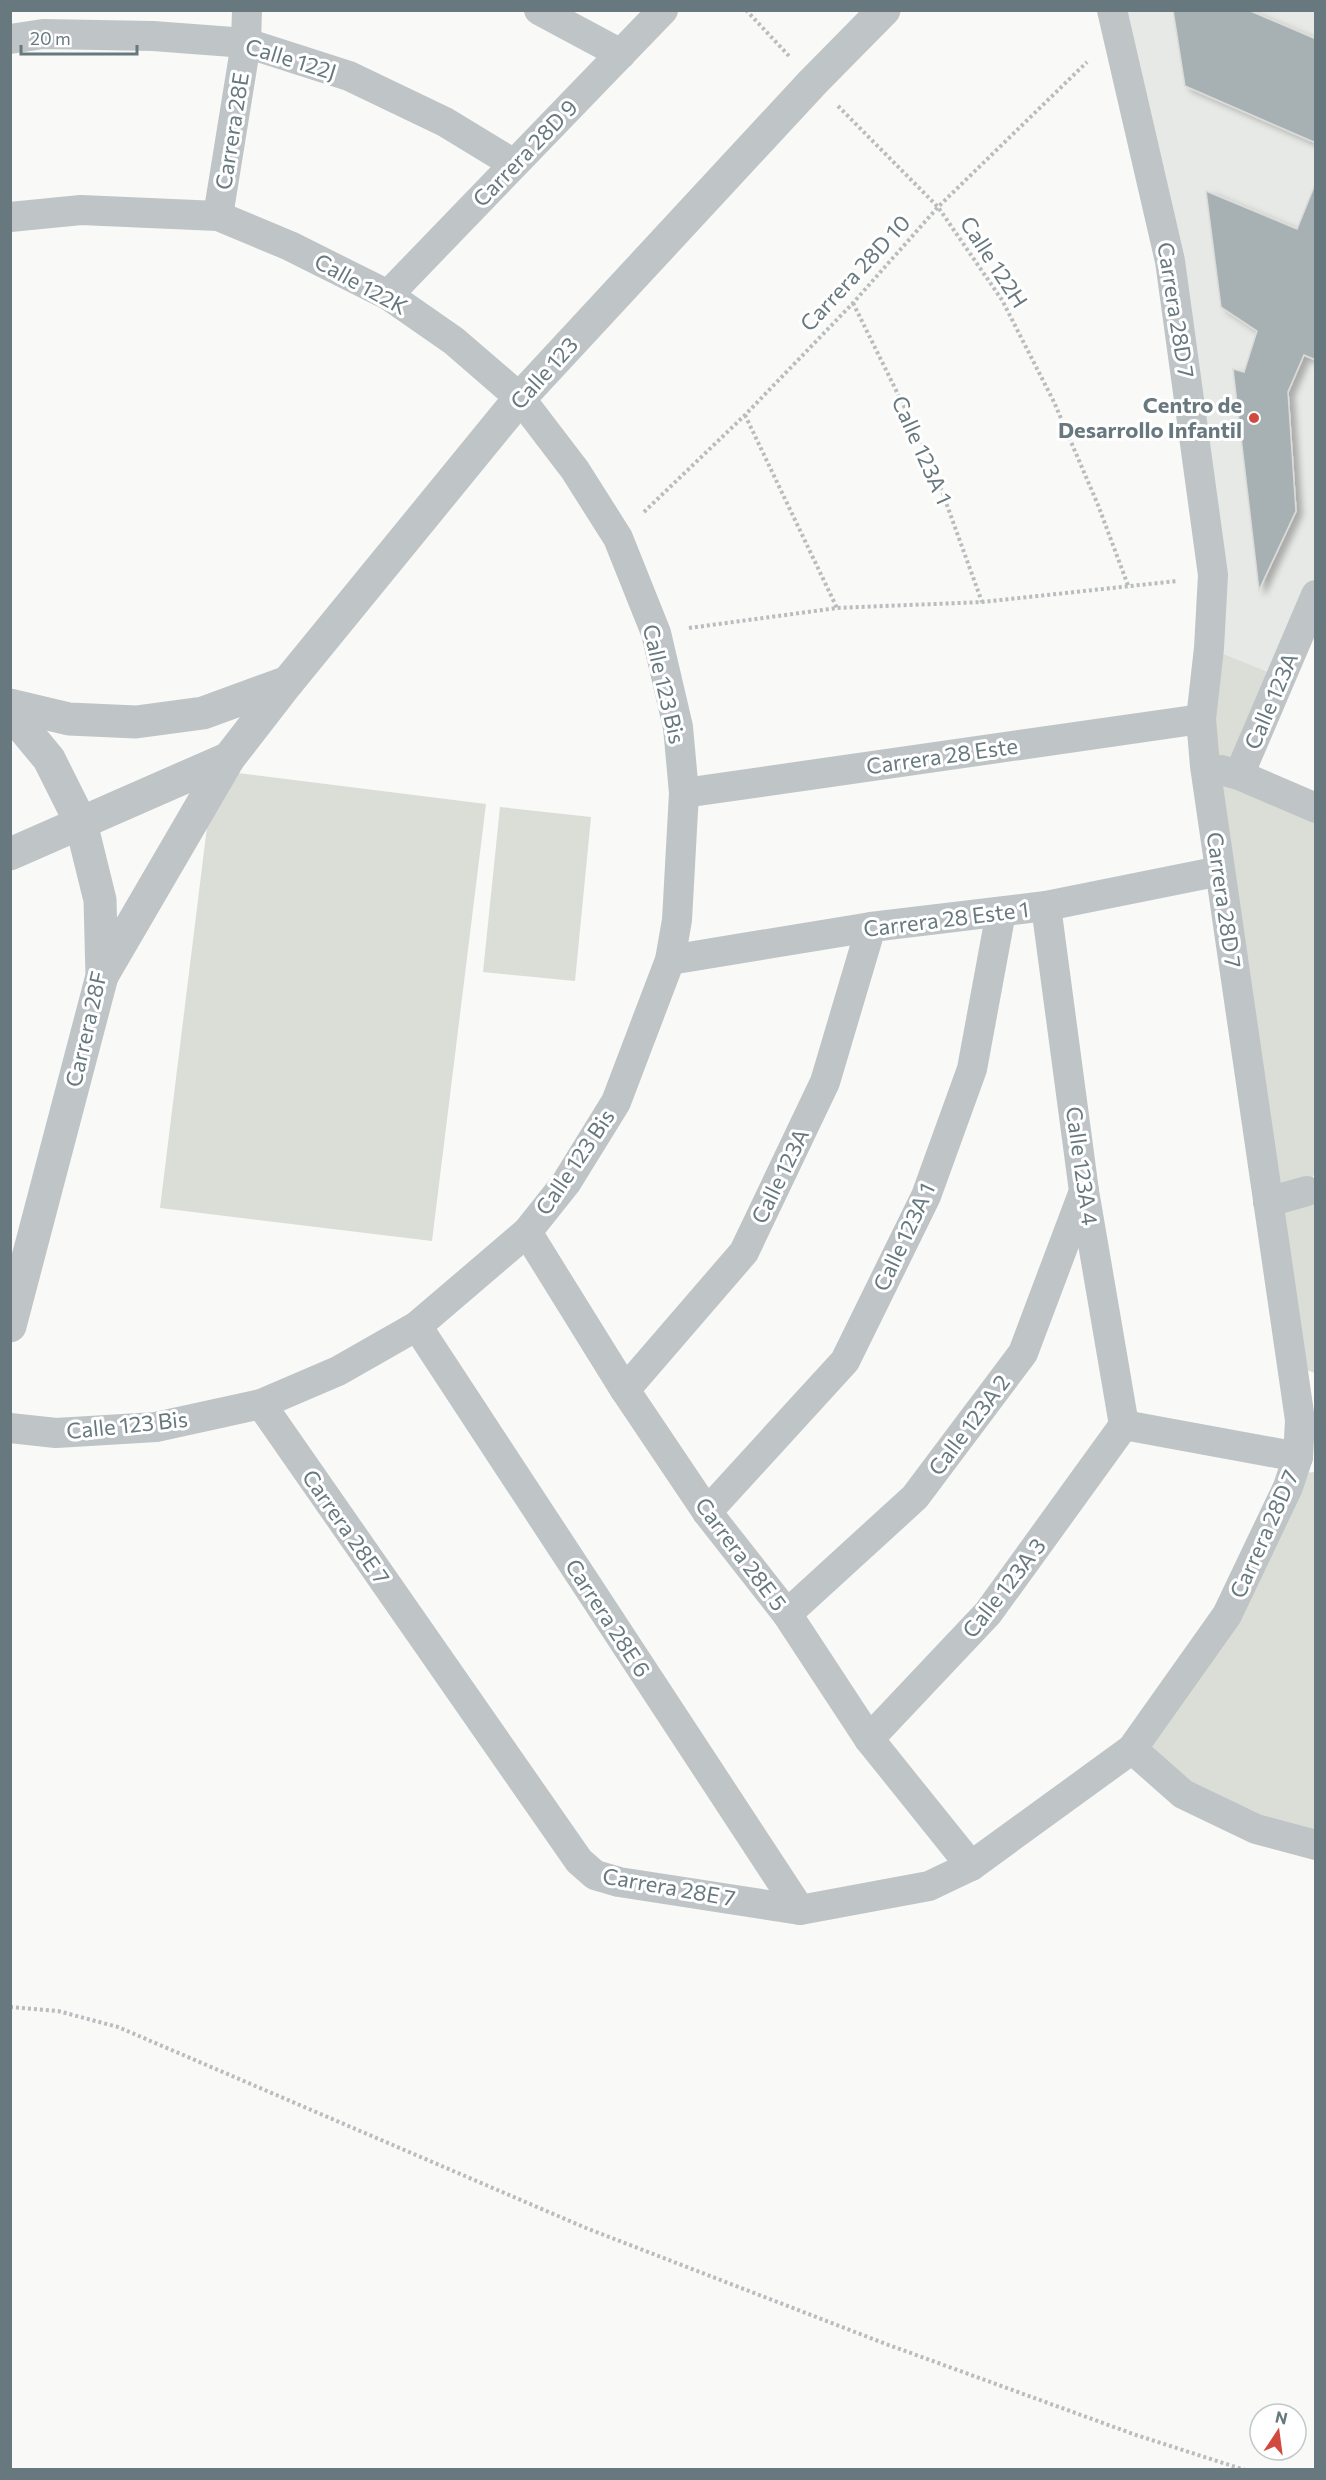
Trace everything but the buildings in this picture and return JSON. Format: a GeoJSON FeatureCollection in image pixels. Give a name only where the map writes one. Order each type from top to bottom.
{"type":"FeatureCollection","features":[{"type":"Feature","properties":{"kind":"street","name":"Carrera 28E"},"geometry":{"type":"LineString","coordinates":[[218,216],[246,43],[247,10]]}},
{"type":"Feature","properties":{"kind":"street"},"geometry":{"type":"LineString","coordinates":[[539,10],[621,54]]}},
{"type":"Feature","properties":{"kind":"street","name":"Carrera 28D 9"},"geometry":{"type":"LineString","coordinates":[[388,295],[663,10]]}},
{"type":"Feature","properties":{"kind":"street","name":"Calle 123"},"geometry":{"type":"LineString","coordinates":[[102,976],[229,758],[288,682],[520,398],[813,82],[884,10]]}},
{"type":"Feature","properties":{"kind":"street","name":"Carrera 28D 7"},"geometry":{"type":"LineString","coordinates":[[1115,21],[1170,261],[1213,575],[1209,648],[1201,719],[1205,766],[1300,1420],[1298,1457],[1288,1487],[1227,1615],[1132,1749]]}},
{"type":"Feature","properties":{"kind":"street","name":"Calle 122J"},"geometry":{"type":"LineString","coordinates":[[10,39],[43,34],[153,36],[246,43],[349,76],[445,122],[514,165]]}},
{"type":"Feature","properties":{"kind":"street","name":"Calle 122K"},"geometry":{"type":"LineString","coordinates":[[10,217],[81,210],[218,216],[290,246],[388,295],[454,341],[520,398],[575,470],[618,538]]}},
{"type":"Feature","properties":{"kind":"street","name":"Calle 123 Bis"},"geometry":{"type":"LineString","coordinates":[[10,1428],[56,1433],[156,1427],[261,1404],[338,1371],[417,1326],[527,1232],[566,1184],[616,1102],[670,960],[677,920],[684,793],[678,727],[656,633],[618,538]]}},
{"type":"Feature","properties":{"kind":"street","name":"Calle 123A"},"geometry":{"type":"LineString","coordinates":[[1239,775],[1316,595]]}},
{"type":"Feature","properties":{"kind":"street"},"geometry":{"type":"LineString","coordinates":[[10,705],[69,719],[136,722],[203,713],[288,682]]}},
{"type":"Feature","properties":{"kind":"street","name":"Carrera 28F"},"geometry":{"type":"LineString","coordinates":[[10,712],[49,759],[81,823],[100,900],[102,976],[10,1326]]}},
{"type":"Feature","properties":{"kind":"street","name":"Carrera 28 Este"},"geometry":{"type":"LineString","coordinates":[[684,793],[1201,719]]}},
{"type":"Feature","properties":{"kind":"street"},"geometry":{"type":"LineString","coordinates":[[10,854],[229,758]]}},
{"type":"Feature","properties":{"kind":"street"},"geometry":{"type":"LineString","coordinates":[[1205,766],[1239,775],[1316,808]]}},
{"type":"Feature","properties":{"kind":"street","name":"Carrera 28 Este 1"},"geometry":{"type":"LineString","coordinates":[[670,960],[871,927],[1046,906],[1220,871]]}},
{"type":"Feature","properties":{"kind":"street","name":"Calle 123A 4"},"geometry":{"type":"LineString","coordinates":[[1046,906],[1084,1191],[1124,1425]]}},
{"type":"Feature","properties":{"kind":"street","name":"Calle 123A 1"},"geometry":{"type":"LineString","coordinates":[[707,1512],[845,1361],[926,1196],[972,1069],[1001,912]]}},
{"type":"Feature","properties":{"kind":"street","name":"Calle 123A"},"geometry":{"type":"LineString","coordinates":[[625,1390],[744,1252],[825,1082],[871,927]]}},
{"type":"Feature","properties":{"kind":"street"},"geometry":{"type":"LineString","coordinates":[[1268,1202],[1313,1185]]}},
{"type":"Feature","properties":{"kind":"street","name":"Calle 123A 2"},"geometry":{"type":"LineString","coordinates":[[787,1614],[915,1497],[1023,1353],[1084,1191]]}},
{"type":"Feature","properties":{"kind":"street","name":"Carrera 28E 5"},"geometry":{"type":"LineString","coordinates":[[527,1232],[625,1390],[707,1512],[787,1614],[869,1739],[971,1866]]}},
{"type":"Feature","properties":{"kind":"street","name":"Carrera 28E 6"},"geometry":{"type":"LineString","coordinates":[[417,1326],[800,1910]]}},
{"type":"Feature","properties":{"kind":"street","name":"Carrera 28E 7"},"geometry":{"type":"LineString","coordinates":[[261,1404],[579,1861],[594,1875],[619,1882],[800,1910],[929,1886],[971,1866],[1132,1749]]}},
{"type":"Feature","properties":{"kind":"street"},"geometry":{"type":"LineString","coordinates":[[1124,1425],[1298,1457]]}},
{"type":"Feature","properties":{"kind":"street","name":"Calle 123A 3"},"geometry":{"type":"LineString","coordinates":[[869,1739],[988,1613],[1124,1425]]}},
{"type":"Feature","properties":{"kind":"street"},"geometry":{"type":"LineString","coordinates":[[1132,1749],[1183,1794],[1256,1829],[1316,1845]]}},
{"type":"Feature","properties":{"kind":"path","name":"Calle 122H"},"geometry":{"type":"LineString","coordinates":[[746,10],[813,82],[939,207],[1002,300],[1054,402],[1098,505],[1129,588]]}},
{"type":"Feature","properties":{"kind":"path","name":"Carrera 28D 10"},"geometry":{"type":"LineString","coordinates":[[618,538],[745,415],[853,303],[939,207],[1115,21]]}},
{"type":"Feature","properties":{"kind":"path","name":"Calle 123A 1"},"geometry":{"type":"LineString","coordinates":[[853,303],[931,461],[982,602]]}},
{"type":"Feature","properties":{"kind":"path"},"geometry":{"type":"LineString","coordinates":[[745,415],[837,608]]}},
{"type":"Feature","properties":{"kind":"path"},"geometry":{"type":"LineString","coordinates":[[656,633],[837,608],[982,602],[1129,588],[1213,575]]}},
{"type":"Feature","properties":{"kind":"path"},"geometry":{"type":"LineString","coordinates":[[10,2007],[58,2011],[118,2027],[586,2228],[886,2344],[1136,2436],[1245,2469]]}},
{"type":"Feature","properties":{"kind":"shaded area","name":"Centro de Desarrollo Infantil"},"geometry":{"type":"Polygon","coordinates":[[[1112,11],[1315,11],[1315,595],[1281,677],[1209,648],[1213,575],[1112,11]]]}},
{"type":"Feature","properties":{"kind":"shaded area"},"geometry":{"type":"Polygon","coordinates":[[[1209,648],[1281,677],[1240,775],[1315,808],[1316,1170],[1307,1190],[1316,1195],[1315,1373],[1292,1365],[1220,871],[1209,648]]]}},
{"type":"Feature","properties":{"kind":"shaded area"},"geometry":{"type":"Polygon","coordinates":[[[214,770],[486,804],[432,1241],[160,1208],[214,770]]]}},
{"type":"Feature","properties":{"kind":"shaded area"},"geometry":{"type":"Polygon","coordinates":[[[500,807],[591,817],[575,981],[483,972],[500,807]]]}},
{"type":"Feature","properties":{"kind":"shaded area"},"geometry":{"type":"Polygon","coordinates":[[[1315,1472],[1315,1845],[1256,1829],[1132,1749],[1292,1474],[1315,1472]]]}},
{"type":"Feature","properties":{"kind":"place","name":"Centro de Desarrollo Infantil"},"geometry":{"type":"Point","coordinates":[1254,418]}}]}
